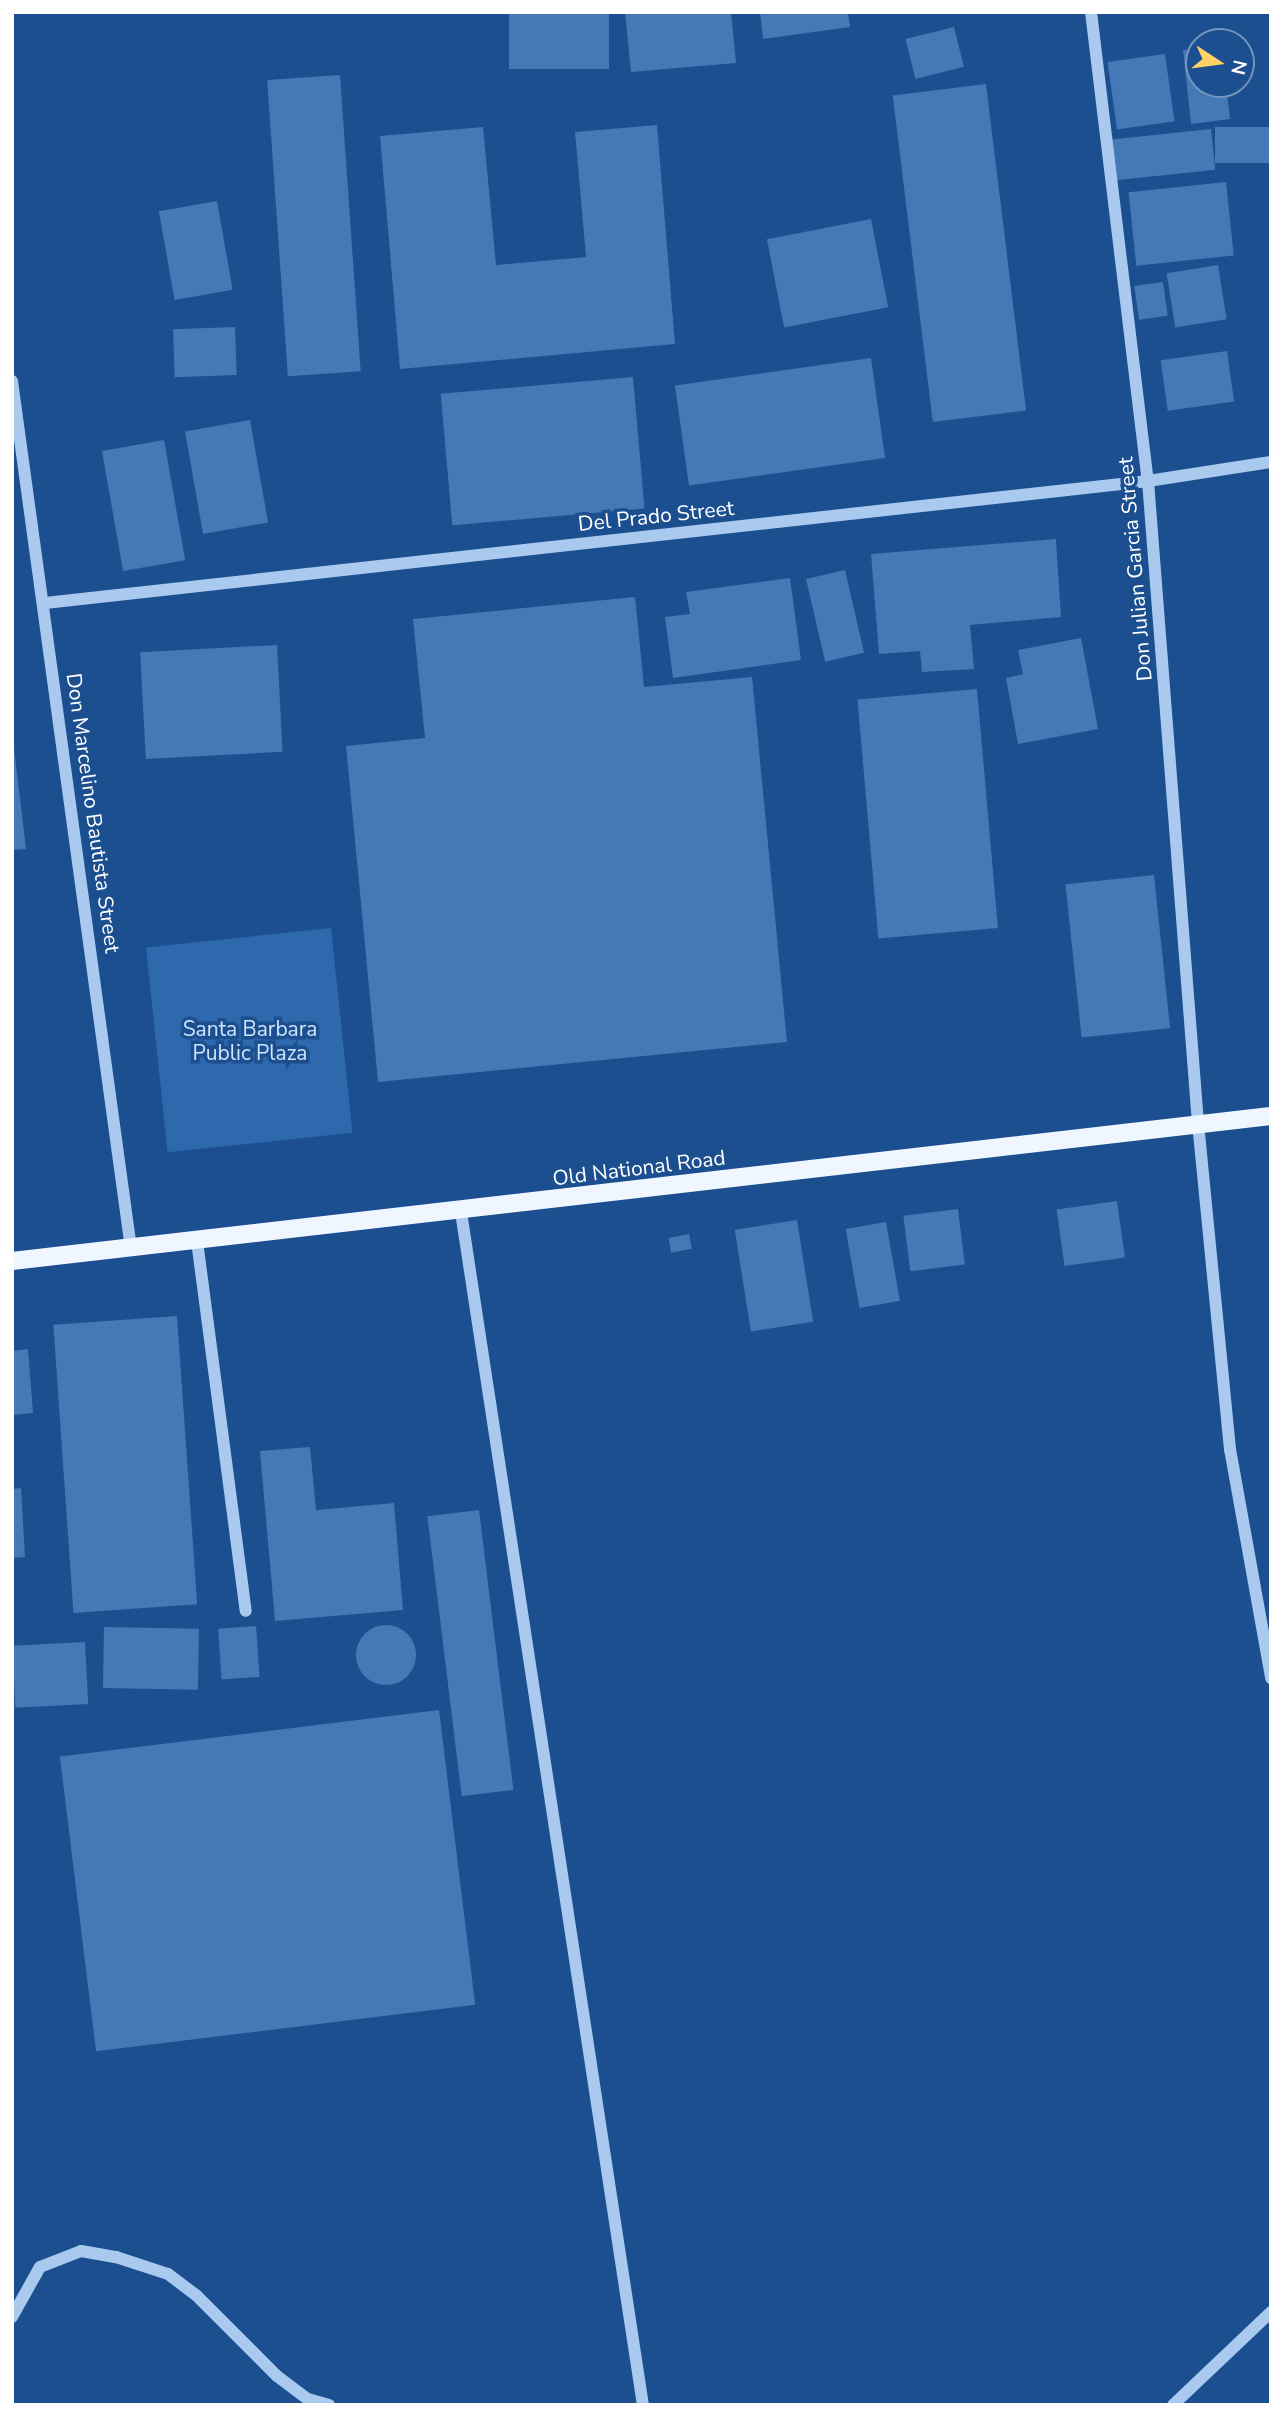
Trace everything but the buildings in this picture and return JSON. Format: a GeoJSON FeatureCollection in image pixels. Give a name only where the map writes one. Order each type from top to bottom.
{"type":"FeatureCollection","features":[{"type":"Feature","properties":{"kind":"main road","name":"Old National Road"},"geometry":{"type":"LineString","coordinates":[[12,1261],[461,1212],[1271,1116]]}},
{"type":"Feature","properties":{"kind":"street","name":"Don Julian Garcia Street"},"geometry":{"type":"LineString","coordinates":[[1091,12],[1148,481],[1198,1124],[1230,1449],[1271,1678]]}},
{"type":"Feature","properties":{"kind":"street","name":"Don Marcelino Bautista Street"},"geometry":{"type":"LineString","coordinates":[[12,381],[45,603],[131,1250]]}},
{"type":"Feature","properties":{"kind":"street","name":"Del Prado Street"},"geometry":{"type":"LineString","coordinates":[[45,603],[1148,481],[1271,462]]}},
{"type":"Feature","properties":{"kind":"street"},"geometry":{"type":"LineString","coordinates":[[461,1212],[643,2405]]}},
{"type":"Feature","properties":{"kind":"street"},"geometry":{"type":"LineString","coordinates":[[197,1241],[246,1611]]}},
{"type":"Feature","properties":{"kind":"street"},"geometry":{"type":"LineString","coordinates":[[12,2317],[40,2267],[81,2251],[116,2257],[168,2274],[197,2296],[277,2376],[309,2399],[329,2405]]}},
{"type":"Feature","properties":{"kind":"street"},"geometry":{"type":"LineString","coordinates":[[1172,2405],[1271,2312]]}},
{"type":"Feature","properties":{"kind":"green space","name":"Santa Barbara Public Plaza"},"geometry":{"type":"Polygon","coordinates":[[[331,928],[353,1133],[168,1152],[146,947],[331,928]]]}}]}
